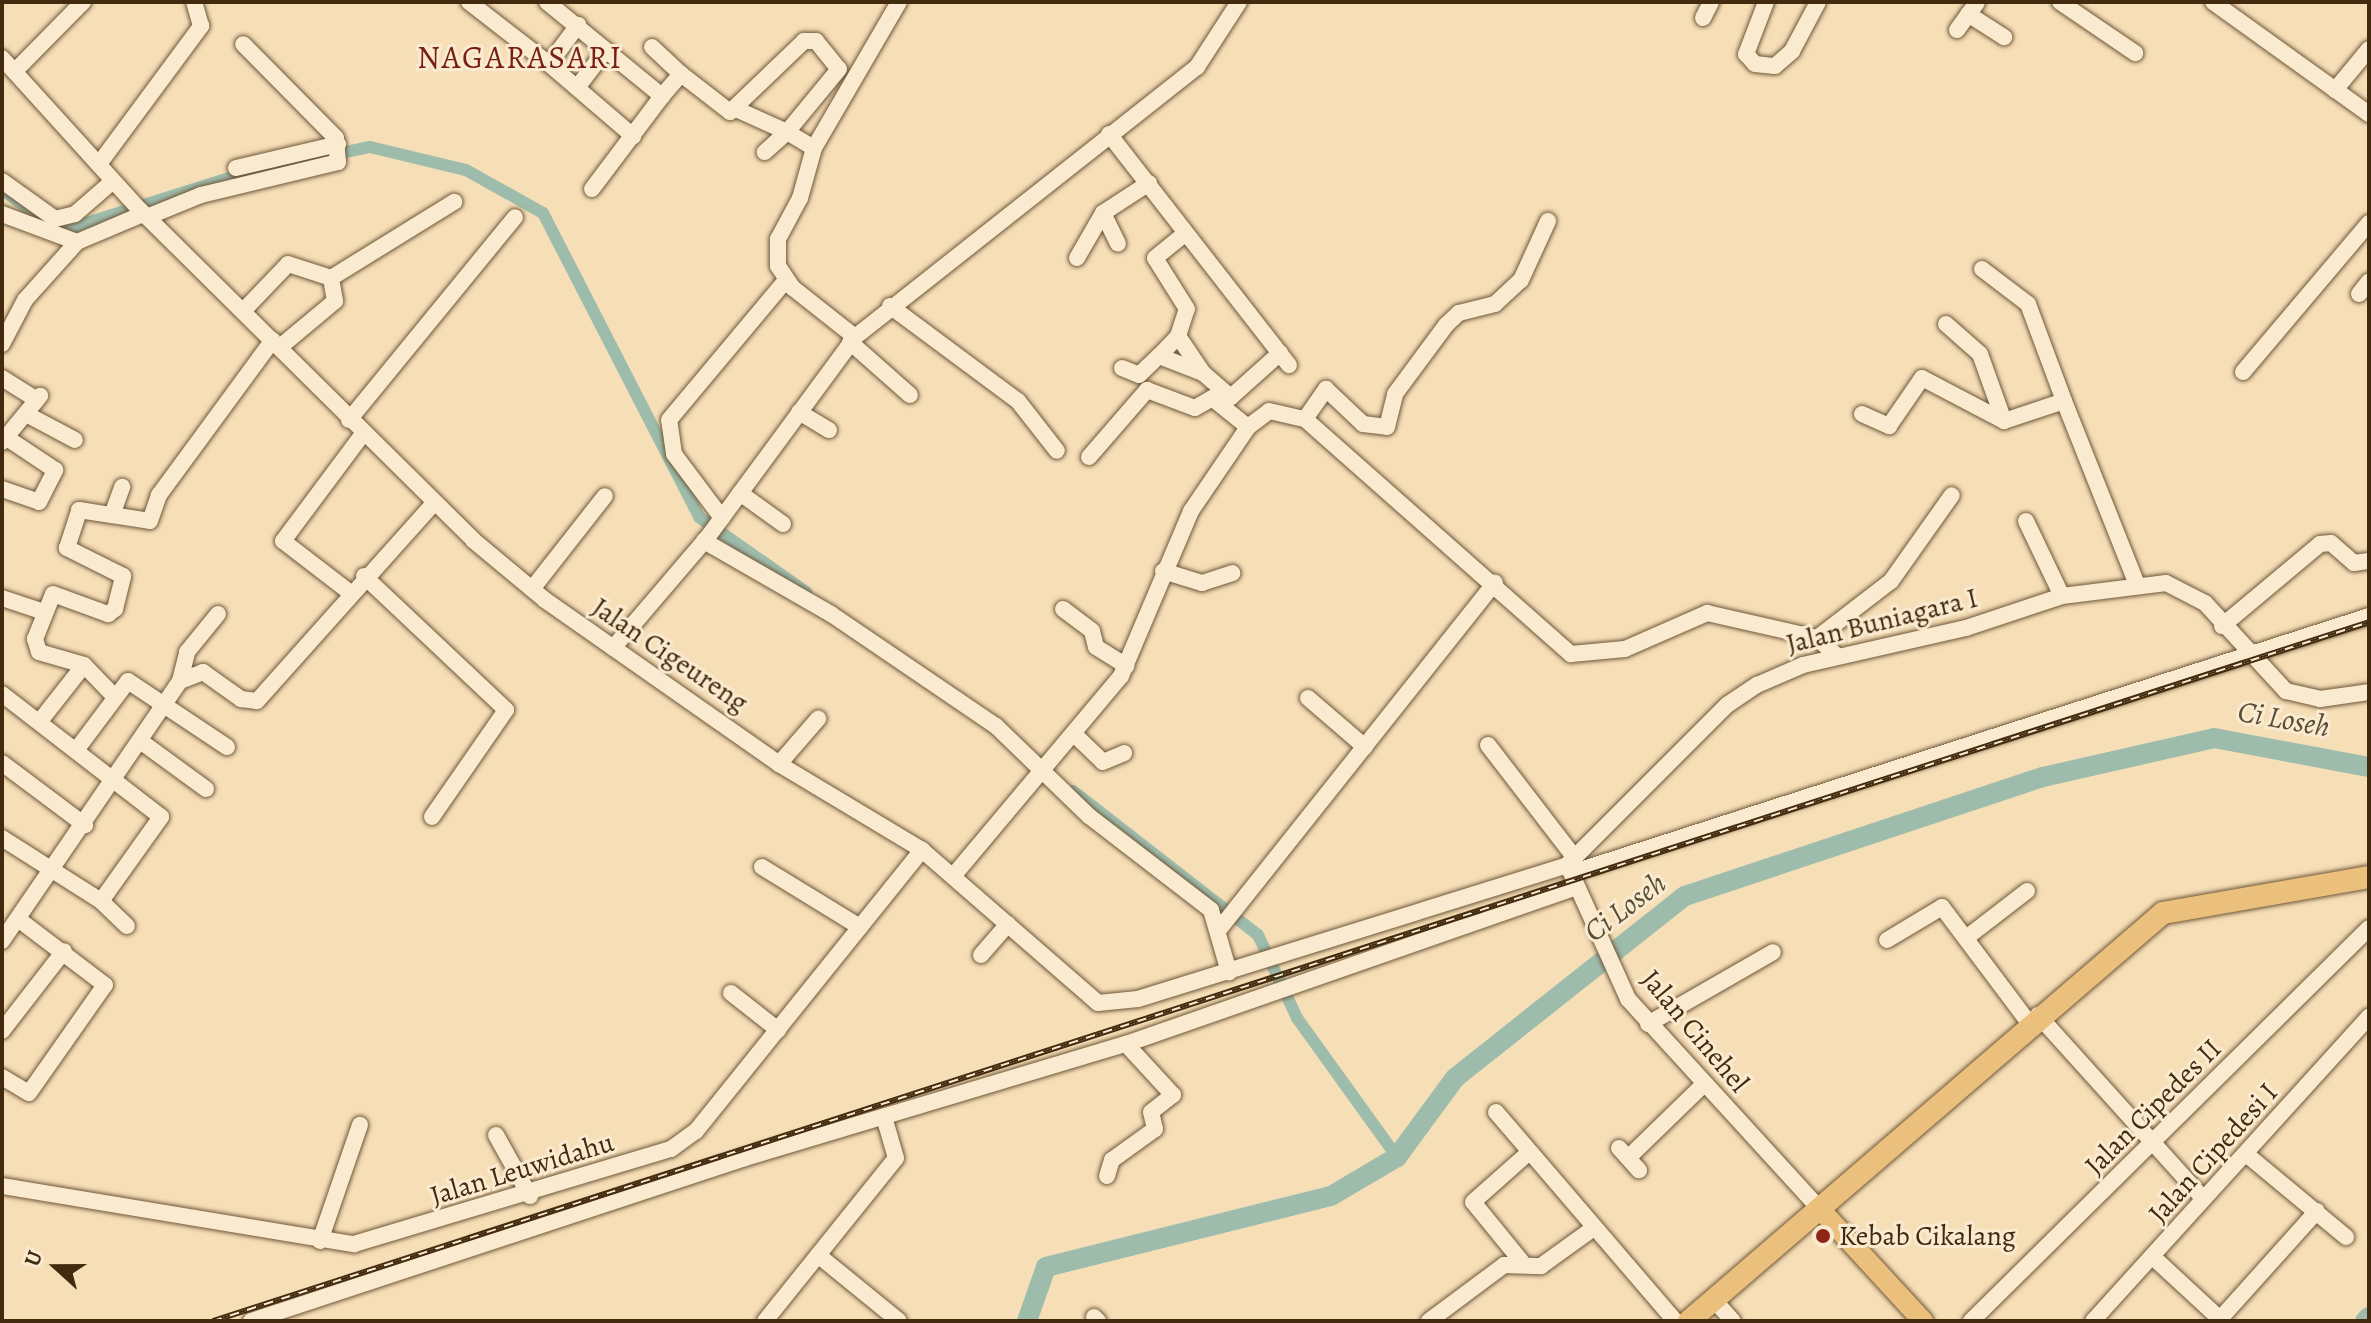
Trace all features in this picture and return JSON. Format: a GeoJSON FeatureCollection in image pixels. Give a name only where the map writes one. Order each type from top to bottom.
{"type":"FeatureCollection","features":[{"type":"Feature","properties":{"kind":"highway"},"geometry":{"type":"LineString","coordinates":[[1689,1321],[2033,1019],[2163,913],[2369,877]]}},
{"type":"Feature","properties":{"kind":"main road"},"geometry":{"type":"LineString","coordinates":[[1819,1208],[1923,1321]]}},
{"type":"Feature","properties":{"kind":"street"},"geometry":{"type":"LineString","coordinates":[[15,71],[83,2]]}},
{"type":"Feature","properties":{"kind":"street"},"geometry":{"type":"LineString","coordinates":[[99,164],[201,26],[194,2]]}},
{"type":"Feature","properties":{"kind":"street"},"geometry":{"type":"LineString","coordinates":[[469,2],[579,85],[633,136]]}},
{"type":"Feature","properties":{"kind":"street"},"geometry":{"type":"LineString","coordinates":[[547,2],[662,96]]}},
{"type":"Feature","properties":{"kind":"street"},"geometry":{"type":"LineString","coordinates":[[899,2],[814,148],[800,198],[778,239],[786,280],[910,395]]}},
{"type":"Feature","properties":{"kind":"street"},"geometry":{"type":"LineString","coordinates":[[613,648],[712,531],[852,340],[890,306],[1197,67],[1239,2]]}},
{"type":"Feature","properties":{"kind":"street"},"geometry":{"type":"LineString","coordinates":[[1703,18],[1711,2]]}},
{"type":"Feature","properties":{"kind":"street"},"geometry":{"type":"LineString","coordinates":[[1766,2],[1746,54],[1755,64],[1775,66],[1792,51],[1818,2]]}},
{"type":"Feature","properties":{"kind":"street"},"geometry":{"type":"LineString","coordinates":[[2060,2],[2135,53]]}},
{"type":"Feature","properties":{"kind":"street"},"geometry":{"type":"LineString","coordinates":[[2213,2],[2369,114]]}},
{"type":"Feature","properties":{"kind":"street"},"geometry":{"type":"LineString","coordinates":[[1957,30],[1973,8],[2004,37]]}},
{"type":"Feature","properties":{"kind":"street"},"geometry":{"type":"LineString","coordinates":[[549,64],[578,25]]}},
{"type":"Feature","properties":{"kind":"street"},"geometry":{"type":"LineString","coordinates":[[736,109],[804,41],[816,41],[838,75],[765,152]]}},
{"type":"Feature","properties":{"kind":"street"},"geometry":{"type":"LineString","coordinates":[[243,44],[339,149]]}},
{"type":"Feature","properties":{"kind":"street"},"geometry":{"type":"LineString","coordinates":[[652,47],[725,111],[736,109],[814,148]]}},
{"type":"Feature","properties":{"kind":"street"},"geometry":{"type":"LineString","coordinates":[[2335,90],[2369,49]]}},
{"type":"Feature","properties":{"kind":"street"},"geometry":{"type":"LineString","coordinates":[[579,85],[606,50]]}},
{"type":"Feature","properties":{"kind":"street","name":"Jalan Cigeureng"},"geometry":{"type":"LineString","coordinates":[[2,58],[140,210],[245,309],[362,435],[532,589],[779,764],[922,850],[1098,1003],[1229,972]]}},
{"type":"Feature","properties":{"kind":"street"},"geometry":{"type":"LineString","coordinates":[[592,189],[681,74]]}},
{"type":"Feature","properties":{"kind":"street"},"geometry":{"type":"LineString","coordinates":[[1109,134],[1285,359],[1231,397],[1203,373],[1178,336]]}},
{"type":"Feature","properties":{"kind":"street"},"geometry":{"type":"LineString","coordinates":[[236,168],[339,149]]}},
{"type":"Feature","properties":{"kind":"street"},"geometry":{"type":"LineString","coordinates":[[2,344],[25,300],[77,242],[140,210],[251,181],[333,165],[339,149]]}},
{"type":"Feature","properties":{"kind":"street"},"geometry":{"type":"LineString","coordinates":[[2,181],[55,219],[75,214],[113,181]]}},
{"type":"Feature","properties":{"kind":"street"},"geometry":{"type":"LineString","coordinates":[[1077,258],[1103,213],[1149,183]]}},
{"type":"Feature","properties":{"kind":"street"},"geometry":{"type":"LineString","coordinates":[[245,309],[288,264],[331,278],[454,202]]}},
{"type":"Feature","properties":{"kind":"street"},"geometry":{"type":"LineString","coordinates":[[1103,213],[1118,244]]}},
{"type":"Feature","properties":{"kind":"street"},"geometry":{"type":"LineString","coordinates":[[2,214],[77,242]]}},
{"type":"Feature","properties":{"kind":"street"},"geometry":{"type":"LineString","coordinates":[[349,420],[515,217]]}},
{"type":"Feature","properties":{"kind":"street"},"geometry":{"type":"LineString","coordinates":[[1305,419],[1326,389],[1363,424],[1387,427],[1395,394],[1446,325],[1459,313],[1495,304],[1521,280],[1548,221]]}},
{"type":"Feature","properties":{"kind":"street"},"geometry":{"type":"LineString","coordinates":[[2243,372],[2326,268],[2341,265],[2369,223]]}},
{"type":"Feature","properties":{"kind":"street"},"geometry":{"type":"LineString","coordinates":[[1122,368],[1139,375],[1178,336],[1187,309],[1150,262],[1185,234]]}},
{"type":"Feature","properties":{"kind":"street"},"geometry":{"type":"LineString","coordinates":[[1982,269],[2028,304],[2136,582]]}},
{"type":"Feature","properties":{"kind":"street"},"geometry":{"type":"LineString","coordinates":[[113,695],[84,665],[34,647],[44,612],[56,593],[113,612],[123,576],[67,548],[79,510],[150,521],[159,495],[276,344],[335,301],[331,278]]}},
{"type":"Feature","properties":{"kind":"street"},"geometry":{"type":"LineString","coordinates":[[786,280],[669,420],[674,454],[712,531],[974,709],[1229,921]]}},
{"type":"Feature","properties":{"kind":"street"},"geometry":{"type":"LineString","coordinates":[[890,306],[1018,401],[1057,451]]}},
{"type":"Feature","properties":{"kind":"street"},"geometry":{"type":"LineString","coordinates":[[1946,324],[1980,354],[2004,421]]}},
{"type":"Feature","properties":{"kind":"street"},"geometry":{"type":"LineString","coordinates":[[1159,356],[1203,373]]}},
{"type":"Feature","properties":{"kind":"street"},"geometry":{"type":"LineString","coordinates":[[2,378],[38,398],[28,415],[5,440],[55,470],[39,502],[2,489]]}},
{"type":"Feature","properties":{"kind":"street"},"geometry":{"type":"LineString","coordinates":[[1862,414],[1889,426],[1925,378],[2004,421],[2064,401]]}},
{"type":"Feature","properties":{"kind":"street"},"geometry":{"type":"LineString","coordinates":[[1089,457],[1147,390],[1195,408],[1212,398],[1248,427]]}},
{"type":"Feature","properties":{"kind":"street"},"geometry":{"type":"LineString","coordinates":[[954,875],[1074,734],[1126,666],[1163,571],[1191,511],[1248,427],[1269,411],[1305,419],[1495,583],[1552,642],[1583,656],[1634,646],[1707,613],[1817,638],[1837,656]]}},
{"type":"Feature","properties":{"kind":"street"},"geometry":{"type":"LineString","coordinates":[[799,412],[829,430]]}},
{"type":"Feature","properties":{"kind":"street"},"geometry":{"type":"LineString","coordinates":[[28,415],[75,440]]}},
{"type":"Feature","properties":{"kind":"street"},"geometry":{"type":"LineString","coordinates":[[348,591],[283,541],[362,435]]}},
{"type":"Feature","properties":{"kind":"street"},"geometry":{"type":"LineString","coordinates":[[112,515],[122,487]]}},
{"type":"Feature","properties":{"kind":"street"},"geometry":{"type":"LineString","coordinates":[[740,493],[783,524]]}},
{"type":"Feature","properties":{"kind":"street"},"geometry":{"type":"LineString","coordinates":[[1817,638],[1891,581],[1952,495]]}},
{"type":"Feature","properties":{"kind":"street"},"geometry":{"type":"LineString","coordinates":[[532,589],[605,496]]}},
{"type":"Feature","properties":{"kind":"street"},"geometry":{"type":"LineString","coordinates":[[180,681],[203,672],[241,699],[257,701],[348,591],[434,503]]}},
{"type":"Feature","properties":{"kind":"street"},"geometry":{"type":"LineString","coordinates":[[2026,521],[2062,596]]}},
{"type":"Feature","properties":{"kind":"street"},"geometry":{"type":"LineString","coordinates":[[2222,626],[2320,544],[2331,543],[2354,563],[2369,561]]}},
{"type":"Feature","properties":{"kind":"street"},"geometry":{"type":"LineString","coordinates":[[1163,571],[1202,583],[1232,573]]}},
{"type":"Feature","properties":{"kind":"street"},"geometry":{"type":"LineString","coordinates":[[364,576],[506,710],[432,817]]}},
{"type":"Feature","properties":{"kind":"street","name":"Jalan Buniagara I"},"geometry":{"type":"LineString","coordinates":[[1572,871],[1733,699],[1777,674],[1837,656],[1966,628],[2062,596],[2136,582],[2182,589],[2296,696],[2369,692]]}},
{"type":"Feature","properties":{"kind":"street"},"geometry":{"type":"LineString","coordinates":[[1495,583],[1229,921],[1229,972],[1572,871],[2369,616]]}},
{"type":"Feature","properties":{"kind":"street"},"geometry":{"type":"LineString","coordinates":[[2,598],[44,612]]}},
{"type":"Feature","properties":{"kind":"street"},"geometry":{"type":"LineString","coordinates":[[1063,609],[1092,631],[1096,647],[1126,666]]}},
{"type":"Feature","properties":{"kind":"street"},"geometry":{"type":"LineString","coordinates":[[2,941],[11,921],[85,825],[169,707],[187,652],[218,614]]}},
{"type":"Feature","properties":{"kind":"street"},"geometry":{"type":"LineString","coordinates":[[40,721],[84,665]]}},
{"type":"Feature","properties":{"kind":"street"},"geometry":{"type":"LineString","coordinates":[[77,749],[113,695],[131,682],[227,747]]}},
{"type":"Feature","properties":{"kind":"street"},"geometry":{"type":"LineString","coordinates":[[2,694],[118,778],[160,820],[101,901]]}},
{"type":"Feature","properties":{"kind":"street"},"geometry":{"type":"LineString","coordinates":[[1308,698],[1365,747]]}},
{"type":"Feature","properties":{"kind":"street"},"geometry":{"type":"LineString","coordinates":[[779,764],[818,719]]}},
{"type":"Feature","properties":{"kind":"street"},"geometry":{"type":"LineString","coordinates":[[1074,734],[1103,762],[1124,753]]}},
{"type":"Feature","properties":{"kind":"street"},"geometry":{"type":"LineString","coordinates":[[143,743],[206,789]]}},
{"type":"Feature","properties":{"kind":"street","name":"Jalan Cinehel"},"geometry":{"type":"LineString","coordinates":[[1488,745],[1572,871],[1613,971],[1648,1024],[1819,1208]]}},
{"type":"Feature","properties":{"kind":"street"},"geometry":{"type":"LineString","coordinates":[[2,763],[85,825]]}},
{"type":"Feature","properties":{"kind":"street"},"geometry":{"type":"LineString","coordinates":[[2,838],[101,901],[127,926]]}},
{"type":"Feature","properties":{"kind":"street","name":"Jalan Leuwidahu"},"geometry":{"type":"LineString","coordinates":[[2,1186],[216,1217],[320,1241],[369,1241],[530,1196],[682,1144],[922,850]]}},
{"type":"Feature","properties":{"kind":"street"},"geometry":{"type":"LineString","coordinates":[[762,867],[860,927]]}},
{"type":"Feature","properties":{"kind":"street"},"geometry":{"type":"LineString","coordinates":[[251,1321],[884,1117],[1126,1044],[1310,980],[1572,871]]}},
{"type":"Feature","properties":{"kind":"street"},"geometry":{"type":"LineString","coordinates":[[1966,938],[2027,891]]}},
{"type":"Feature","properties":{"kind":"street"},"geometry":{"type":"LineString","coordinates":[[1887,940],[1939,907],[2033,1019],[2202,1197]]}},
{"type":"Feature","properties":{"kind":"street"},"geometry":{"type":"LineString","coordinates":[[2,1077],[29,1093],[104,993],[103,979],[64,951],[11,921]]}},
{"type":"Feature","properties":{"kind":"street"},"geometry":{"type":"LineString","coordinates":[[981,955],[1008,924]]}},
{"type":"Feature","properties":{"kind":"street","name":"Jalan Cipedes II"},"geometry":{"type":"LineString","coordinates":[[1971,1321],[2153,1146],[2369,928]]}},
{"type":"Feature","properties":{"kind":"street"},"geometry":{"type":"LineString","coordinates":[[2,1031],[64,951]]}},
{"type":"Feature","properties":{"kind":"street"},"geometry":{"type":"LineString","coordinates":[[1648,1024],[1773,952]]}},
{"type":"Feature","properties":{"kind":"street"},"geometry":{"type":"LineString","coordinates":[[731,993],[778,1030]]}},
{"type":"Feature","properties":{"kind":"street","name":"Jalan Cipedesi I"},"geometry":{"type":"LineString","coordinates":[[2093,1321],[2154,1258],[2202,1197],[2246,1154],[2369,1017]]}},
{"type":"Feature","properties":{"kind":"street"},"geometry":{"type":"LineString","coordinates":[[1107,1176],[1116,1156],[1155,1129],[1151,1112],[1173,1095],[1126,1044]]}},
{"type":"Feature","properties":{"kind":"street"},"geometry":{"type":"LineString","coordinates":[[1629,1158],[1704,1084]]}},
{"type":"Feature","properties":{"kind":"street"},"geometry":{"type":"LineString","coordinates":[[1496,1112],[1526,1155],[1675,1321]]}},
{"type":"Feature","properties":{"kind":"street"},"geometry":{"type":"LineString","coordinates":[[765,1321],[896,1158],[884,1117]]}},
{"type":"Feature","properties":{"kind":"street"},"geometry":{"type":"LineString","coordinates":[[320,1241],[360,1125]]}},
{"type":"Feature","properties":{"kind":"street"},"geometry":{"type":"LineString","coordinates":[[496,1135],[530,1196]]}},
{"type":"Feature","properties":{"kind":"street"},"geometry":{"type":"LineString","coordinates":[[2246,1154],[2346,1237]]}},
{"type":"Feature","properties":{"kind":"street"},"geometry":{"type":"LineString","coordinates":[[1522,1262],[1473,1202],[1526,1155]]}},
{"type":"Feature","properties":{"kind":"street"},"geometry":{"type":"LineString","coordinates":[[2154,1258],[2220,1319],[2317,1211]]}},
{"type":"Feature","properties":{"kind":"street"},"geometry":{"type":"LineString","coordinates":[[1429,1321],[1504,1265],[1522,1262],[1543,1265],[1591,1230]]}},
{"type":"Feature","properties":{"kind":"street"},"geometry":{"type":"LineString","coordinates":[[818,1255],[899,1321]]}},
{"type":"Feature","properties":{"kind":"street"},"geometry":{"type":"LineString","coordinates":[[1714,1300],[1733,1321]]}},
{"type":"Feature","properties":{"kind":"waterway"},"geometry":{"type":"LineString","coordinates":[[2,189],[58,232],[232,177],[370,147],[466,170],[543,213],[699,517],[806,592]]}},
{"type":"Feature","properties":{"kind":"waterway","name":"Ci Loseh"},"geometry":{"type":"LineString","coordinates":[[1027,1321],[1046,1267],[1331,1196],[1397,1157],[1455,1078],[1685,896],[2043,777],[2214,738],[2369,767]]}},
{"type":"Feature","properties":{"kind":"waterway"},"geometry":{"type":"LineString","coordinates":[[1073,791],[1258,935],[1297,1018],[1397,1157]]}},
{"type":"Feature","properties":{"kind":"waterway"},"geometry":{"type":"LineString","coordinates":[[2365,1321],[2369,1317]]}},
{"type":"Feature","properties":{"kind":"railway"},"geometry":{"type":"LineString","coordinates":[[213,1321],[2369,622]]}},
{"type":"Feature","properties":{"kind":"place","name":"Kebab Cikalang"},"geometry":{"type":"Point","coordinates":[1823,1236]}},
{"type":"Feature","properties":{"kind":"district","name":"NAGARASARI"},"geometry":{"type":"Point","coordinates":[520,57]}}]}
